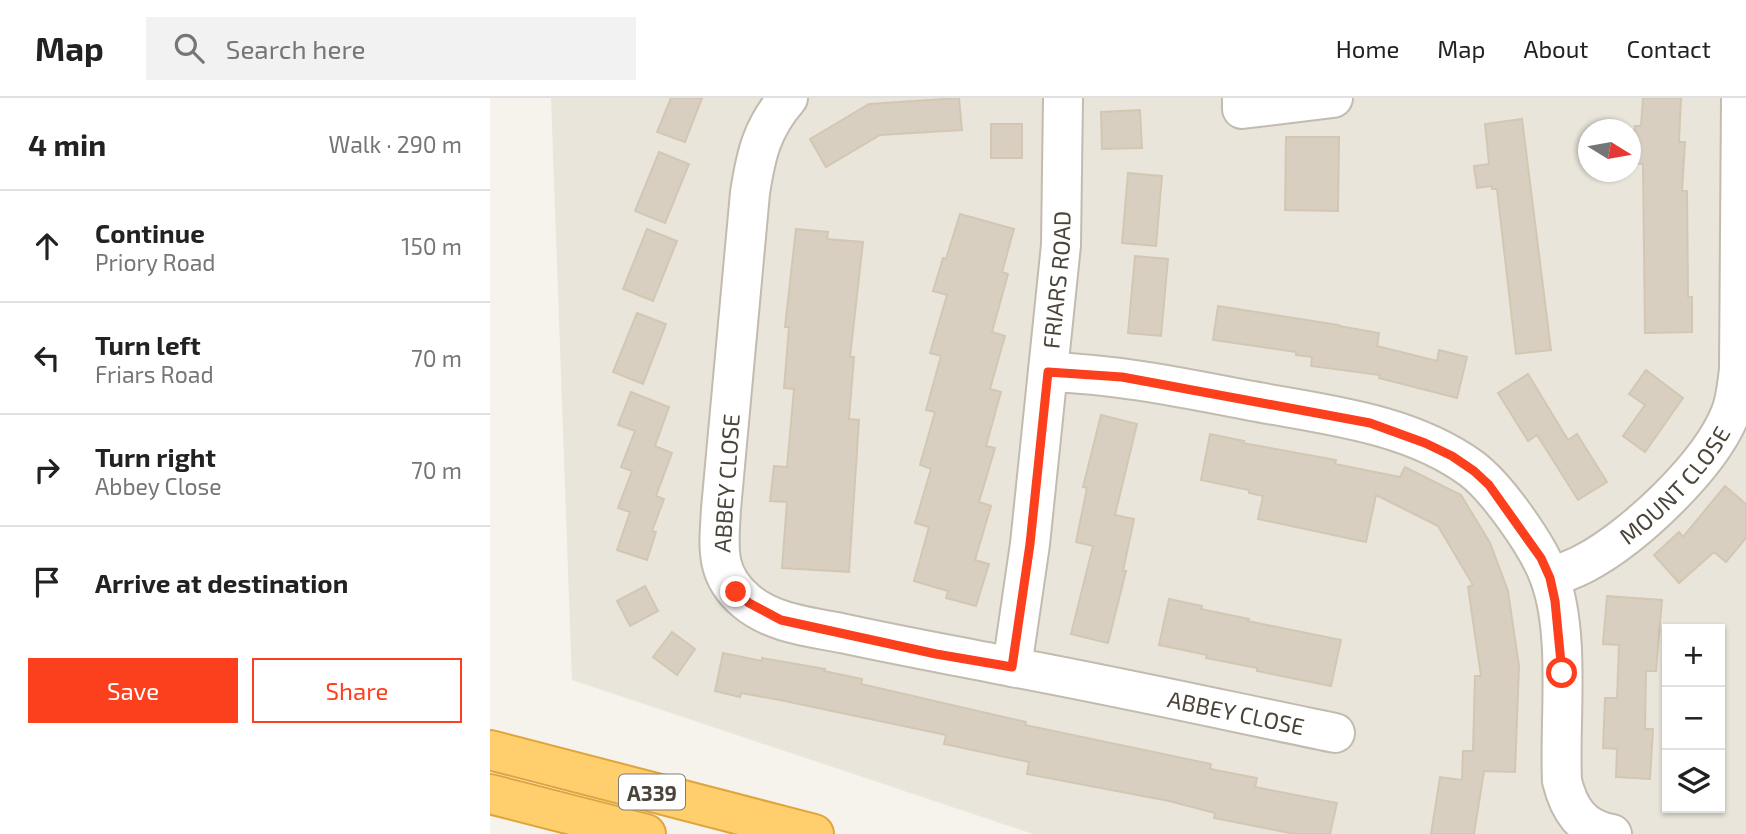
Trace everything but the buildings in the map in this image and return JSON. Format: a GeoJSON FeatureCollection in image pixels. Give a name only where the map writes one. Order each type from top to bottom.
{"type":"FeatureCollection","features":[{"type":"Feature","properties":{"kind":"highway","name":"A339"},"geometry":{"type":"LineString","coordinates":[[490,750],[814,834]]}},
{"type":"Feature","properties":{"kind":"highway","name":"A339"},"geometry":{"type":"LineString","coordinates":[[490,794],[646,834]]}},
{"type":"Feature","properties":{"kind":"street","name":"ABBEY CLOSE"},"geometry":{"type":"LineString","coordinates":[[788,98],[774,116],[760,142],[750,193],[719,552],[727,581],[736,592],[749,603],[781,620],[936,654],[1335,733]]}},
{"type":"Feature","properties":{"kind":"street","name":"FRIARS ROAD"},"geometry":{"type":"LineString","coordinates":[[1012,667],[1028,558],[1061,245],[1063,98]]}},
{"type":"Feature","properties":{"kind":"street"},"geometry":{"type":"LineString","coordinates":[[1242,98],[1242,109],[1333,98]]}},
{"type":"Feature","properties":{"kind":"street","name":"MOUNT CLOSE"},"geometry":{"type":"LineString","coordinates":[[1550,578],[1584,564],[1613,545],[1661,505],[1716,440],[1730,414],[1736,393],[1739,360],[1741,98]]}},
{"type":"Feature","properties":{"kind":"street"},"geometry":{"type":"LineString","coordinates":[[1048,372],[1122,377],[1370,423],[1425,443],[1474,471],[1489,485],[1541,558],[1550,578],[1560,635],[1562,781],[1572,809],[1579,820],[1592,831]]}},
{"type":"Feature","properties":{"kind":"shaded area"},"geometry":{"type":"Polygon","coordinates":[[[551,98],[1746,98],[1746,834],[1033,834],[572,680],[551,98]]]}},
{"type":"Feature","properties":{"kind":"route"},"geometry":{"type":"LineString","coordinates":[[736,592],[764,613],[781,620],[936,654],[1012,667],[1030,544],[1048,372],[1122,377],[1370,423],[1396,431],[1452,456],[1489,485],[1541,558],[1550,578],[1555,601],[1562,673]]}}]}
